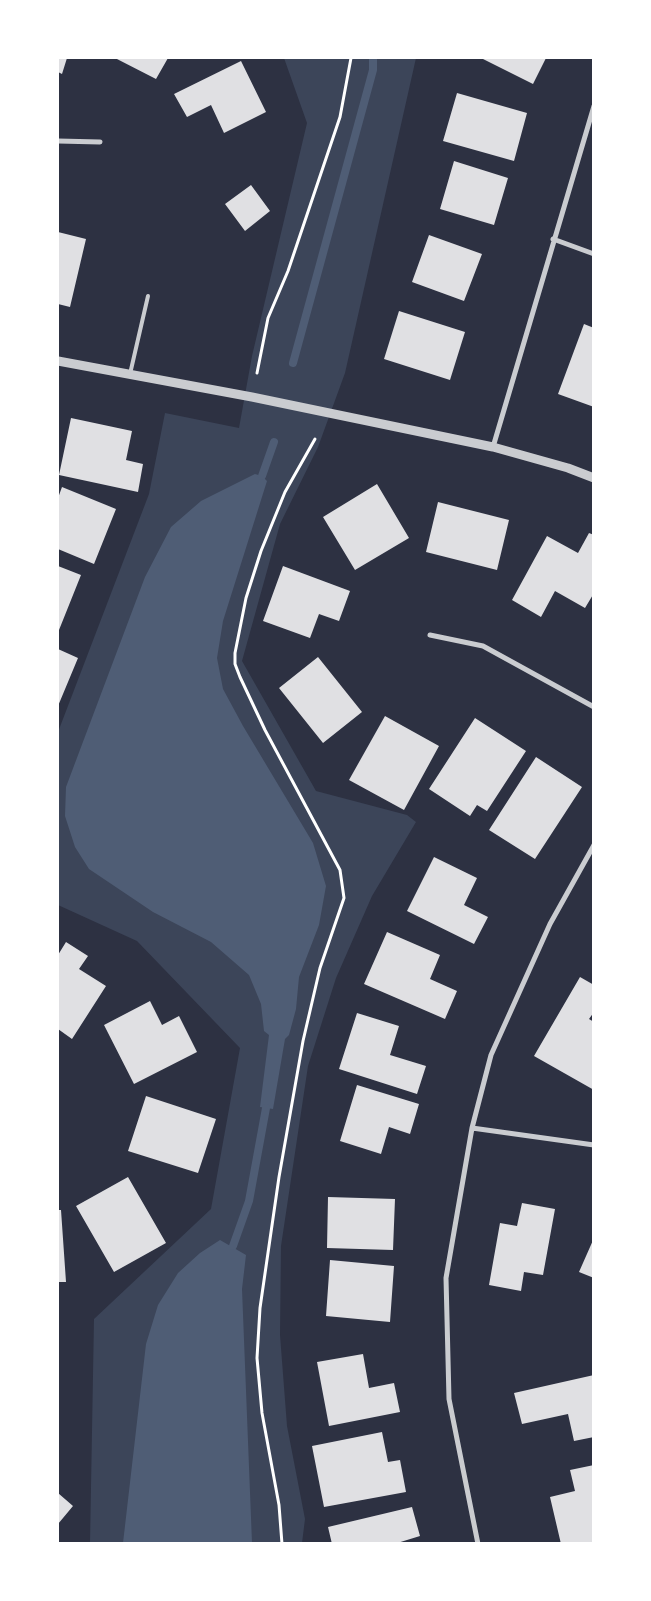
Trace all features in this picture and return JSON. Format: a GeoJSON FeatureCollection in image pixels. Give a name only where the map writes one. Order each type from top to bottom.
{"type":"FeatureCollection","features":[{"type":"Feature","properties":{"kind":"street"},"geometry":{"type":"LineString","coordinates":[[493,447],[553,239],[594,106]]}},
{"type":"Feature","properties":{"kind":"street"},"geometry":{"type":"LineString","coordinates":[[58,141],[100,142]]}},
{"type":"Feature","properties":{"kind":"street"},"geometry":{"type":"LineString","coordinates":[[553,239],[594,254]]}},
{"type":"Feature","properties":{"kind":"street"},"geometry":{"type":"LineString","coordinates":[[58,361],[493,447],[568,468],[594,478]]}},
{"type":"Feature","properties":{"kind":"street"},"geometry":{"type":"LineString","coordinates":[[430,634],[483,646],[594,707]]}},
{"type":"Feature","properties":{"kind":"street"},"geometry":{"type":"LineString","coordinates":[[478,1544],[449,1399],[446,1278],[472,1128],[491,1055],[550,924],[594,845]]}},
{"type":"Feature","properties":{"kind":"street"},"geometry":{"type":"LineString","coordinates":[[472,1128],[594,1145]]}},
{"type":"Feature","properties":{"kind":"lane"},"geometry":{"type":"LineString","coordinates":[[130,374],[148,296]]}},
{"type":"Feature","properties":{"kind":"path"},"geometry":{"type":"LineString","coordinates":[[257,373],[268,318],[288,271],[340,117],[351,58]]}},
{"type":"Feature","properties":{"kind":"path"},"geometry":{"type":"LineString","coordinates":[[282,1544],[279,1505],[262,1404],[257,1358],[260,1308],[279,1177],[303,1041],[320,968],[344,898],[340,870],[264,730],[235,664],[235,653],[246,598],[261,551],[285,492],[315,439]]}},
{"type":"Feature","properties":{"kind":"shaded area"},"geometry":{"type":"Polygon","coordinates":[[[284,58],[416,58],[345,373],[318,447],[280,524],[242,661],[316,791],[407,815],[416,822],[372,896],[336,978],[308,1066],[281,1246],[280,1335],[287,1426],[305,1519],[302,1543],[90,1543],[94,1319],[211,1209],[240,1048],[137,941],[58,905],[58,732],[149,494],[165,413],[239,428],[252,356],[307,123],[284,58]]]}},
{"type":"Feature","properties":{"kind":"shaded area"},"geometry":{"type":"Polygon","coordinates":[[[255,474],[262,476],[267,481],[223,621],[217,658],[223,689],[313,843],[326,886],[319,925],[299,977],[296,1009],[289,1035],[285,1039],[273,1109],[260,1107],[269,1035],[264,1031],[261,1004],[249,975],[211,942],[153,912],[89,869],[75,847],[65,816],[66,787],[145,577],[171,527],[201,501],[255,474]]]}},
{"type":"Feature","properties":{"kind":"shaded area"},"geometry":{"type":"Polygon","coordinates":[[[220,1240],[246,1255],[242,1289],[252,1543],[123,1543],[146,1344],[158,1305],[178,1273],[200,1253],[220,1240]]]}},
{"type":"Feature","properties":{"kind":"building"},"geometry":{"type":"Polygon","coordinates":[[[58,58],[67,58],[62,74],[58,72],[58,58]]]}},
{"type":"Feature","properties":{"kind":"building"},"geometry":{"type":"Polygon","coordinates":[[[115,58],[168,58],[156,79],[115,58]]]}},
{"type":"Feature","properties":{"kind":"building"},"geometry":{"type":"Polygon","coordinates":[[[481,58],[546,58],[533,84],[481,58]]]}},
{"type":"Feature","properties":{"kind":"building"},"geometry":{"type":"Polygon","coordinates":[[[241,61],[266,112],[224,133],[211,105],[187,117],[174,94],[241,61]]]}},
{"type":"Feature","properties":{"kind":"building"},"geometry":{"type":"Polygon","coordinates":[[[457,93],[527,113],[514,161],[443,141],[457,93]]]}},
{"type":"Feature","properties":{"kind":"building"},"geometry":{"type":"Polygon","coordinates":[[[454,161],[508,178],[494,225],[440,209],[454,161]]]}},
{"type":"Feature","properties":{"kind":"building"},"geometry":{"type":"Polygon","coordinates":[[[251,185],[270,211],[245,231],[225,204],[251,185]]]}},
{"type":"Feature","properties":{"kind":"building"},"geometry":{"type":"Polygon","coordinates":[[[58,232],[86,239],[70,307],[58,304],[58,232]]]}},
{"type":"Feature","properties":{"kind":"building"},"geometry":{"type":"Polygon","coordinates":[[[429,235],[482,254],[464,301],[412,282],[429,235]]]}},
{"type":"Feature","properties":{"kind":"building"},"geometry":{"type":"Polygon","coordinates":[[[399,311],[465,332],[450,380],[384,359],[399,311]]]}},
{"type":"Feature","properties":{"kind":"building"},"geometry":{"type":"Polygon","coordinates":[[[584,324],[594,328],[594,407],[558,394],[584,324]]]}},
{"type":"Feature","properties":{"kind":"building"},"geometry":{"type":"Polygon","coordinates":[[[71,418],[132,431],[126,460],[143,464],[138,492],[59,475],[71,418]]]}},
{"type":"Feature","properties":{"kind":"building"},"geometry":{"type":"Polygon","coordinates":[[[377,484],[409,538],[355,570],[323,517],[377,484]]]}},
{"type":"Feature","properties":{"kind":"building"},"geometry":{"type":"Polygon","coordinates":[[[62,487],[116,509],[94,564],[58,549],[58,498],[62,487]]]}},
{"type":"Feature","properties":{"kind":"building"},"geometry":{"type":"Polygon","coordinates":[[[438,502],[509,520],[497,570],[426,552],[438,502]]]}},
{"type":"Feature","properties":{"kind":"building"},"geometry":{"type":"Polygon","coordinates":[[[589,533],[594,535],[594,593],[585,608],[555,591],[541,617],[512,600],[547,536],[578,553],[589,533]]]}},
{"type":"Feature","properties":{"kind":"building"},"geometry":{"type":"Polygon","coordinates":[[[58,566],[81,575],[59,630],[58,629],[58,566]]]}},
{"type":"Feature","properties":{"kind":"building"},"geometry":{"type":"Polygon","coordinates":[[[283,566],[350,591],[339,621],[319,614],[310,638],[263,621],[283,566]]]}},
{"type":"Feature","properties":{"kind":"building"},"geometry":{"type":"Polygon","coordinates":[[[58,649],[78,658],[58,706],[58,649]]]}},
{"type":"Feature","properties":{"kind":"building"},"geometry":{"type":"Polygon","coordinates":[[[318,657],[362,712],[323,743],[279,688],[318,657]]]}},
{"type":"Feature","properties":{"kind":"building"},"geometry":{"type":"Polygon","coordinates":[[[385,716],[439,746],[404,810],[349,780],[385,716]]]}},
{"type":"Feature","properties":{"kind":"building"},"geometry":{"type":"Polygon","coordinates":[[[475,718],[526,751],[487,811],[477,805],[470,816],[429,789],[475,718]]]}},
{"type":"Feature","properties":{"kind":"building"},"geometry":{"type":"Polygon","coordinates":[[[536,757],[582,787],[535,859],[489,830],[536,757]]]}},
{"type":"Feature","properties":{"kind":"building"},"geometry":{"type":"Polygon","coordinates":[[[434,857],[477,878],[464,905],[488,917],[474,944],[407,911],[434,857]]]}},
{"type":"Feature","properties":{"kind":"building"},"geometry":{"type":"Polygon","coordinates":[[[387,932],[440,955],[430,979],[457,991],[445,1019],[364,984],[387,932]]]}},
{"type":"Feature","properties":{"kind":"building"},"geometry":{"type":"Polygon","coordinates":[[[66,942],[88,956],[79,969],[106,986],[72,1039],[58,1029],[58,955],[66,942]]]}},
{"type":"Feature","properties":{"kind":"building"},"geometry":{"type":"Polygon","coordinates":[[[580,977],[594,985],[594,1012],[589,1019],[594,1022],[594,1090],[534,1056],[580,977]]]}},
{"type":"Feature","properties":{"kind":"building"},"geometry":{"type":"Polygon","coordinates":[[[150,1001],[162,1025],[179,1016],[197,1052],[134,1084],[104,1025],[150,1001]]]}},
{"type":"Feature","properties":{"kind":"building"},"geometry":{"type":"Polygon","coordinates":[[[357,1013],[399,1026],[390,1055],[426,1066],[417,1094],[339,1069],[357,1013]]]}},
{"type":"Feature","properties":{"kind":"building"},"geometry":{"type":"Polygon","coordinates":[[[357,1085],[419,1104],[410,1134],[389,1127],[381,1154],[340,1141],[357,1085]]]}},
{"type":"Feature","properties":{"kind":"building"},"geometry":{"type":"Polygon","coordinates":[[[146,1096],[216,1119],[198,1173],[128,1151],[146,1096]]]}},
{"type":"Feature","properties":{"kind":"building"},"geometry":{"type":"Polygon","coordinates":[[[128,1177],[166,1243],[114,1272],[76,1206],[128,1177]]]}},
{"type":"Feature","properties":{"kind":"building"},"geometry":{"type":"Polygon","coordinates":[[[328,1197],[395,1199],[393,1250],[327,1248],[328,1197]]]}},
{"type":"Feature","properties":{"kind":"building"},"geometry":{"type":"Polygon","coordinates":[[[522,1203],[555,1209],[543,1275],[524,1272],[521,1291],[489,1285],[500,1223],[517,1226],[522,1203]]]}},
{"type":"Feature","properties":{"kind":"building"},"geometry":{"type":"Polygon","coordinates":[[[58,1210],[61,1210],[66,1282],[58,1282],[58,1210]]]}},
{"type":"Feature","properties":{"kind":"building"},"geometry":{"type":"Polygon","coordinates":[[[594,1238],[594,1278],[579,1272],[594,1238]]]}},
{"type":"Feature","properties":{"kind":"building"},"geometry":{"type":"Polygon","coordinates":[[[330,1260],[394,1266],[390,1322],[326,1316],[330,1260]]]}},
{"type":"Feature","properties":{"kind":"building"},"geometry":{"type":"Polygon","coordinates":[[[363,1354],[369,1388],[394,1383],[400,1412],[329,1426],[317,1362],[363,1354]]]}},
{"type":"Feature","properties":{"kind":"building"},"geometry":{"type":"Polygon","coordinates":[[[594,1375],[594,1437],[574,1441],[568,1414],[522,1424],[514,1393],[594,1375]]]}},
{"type":"Feature","properties":{"kind":"building"},"geometry":{"type":"Polygon","coordinates":[[[382,1432],[388,1462],[400,1460],[406,1492],[324,1507],[312,1446],[382,1432]]]}},
{"type":"Feature","properties":{"kind":"building"},"geometry":{"type":"Polygon","coordinates":[[[594,1465],[594,1544],[561,1544],[550,1497],[575,1491],[570,1470],[594,1465]]]}},
{"type":"Feature","properties":{"kind":"building"},"geometry":{"type":"Polygon","coordinates":[[[58,1493],[73,1506],[58,1524],[58,1493]]]}},
{"type":"Feature","properties":{"kind":"building"},"geometry":{"type":"Polygon","coordinates":[[[412,1507],[420,1536],[394,1544],[332,1544],[328,1527],[412,1507]]]}},
{"type":"Feature","properties":{"kind":"waterway"},"geometry":{"type":"LineString","coordinates":[[293,363],[373,70],[373,58]]}},
{"type":"Feature","properties":{"kind":"waterway"},"geometry":{"type":"LineString","coordinates":[[262,476],[274,442]]}},
{"type":"Feature","properties":{"kind":"waterway"},"geometry":{"type":"LineString","coordinates":[[233,1246],[249,1201],[266,1108]]}}]}
